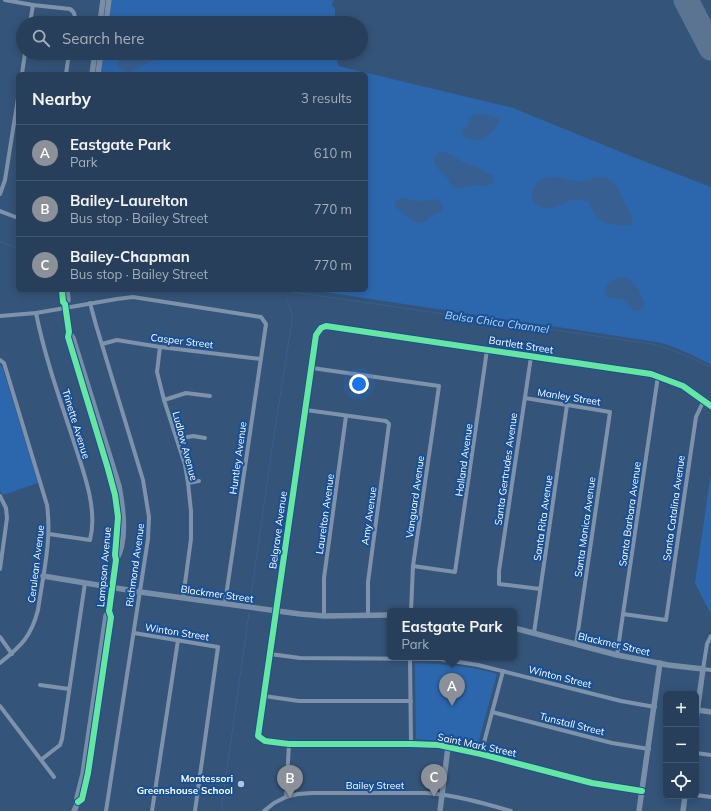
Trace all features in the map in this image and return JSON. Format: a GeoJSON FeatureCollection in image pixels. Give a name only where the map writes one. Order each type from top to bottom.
{"type":"FeatureCollection","features":[{"type":"Feature","properties":{"kind":"street"},"geometry":{"type":"LineString","coordinates":[[5,0],[70,9],[73,11],[75,16]]}},
{"type":"Feature","properties":{"kind":"street"},"geometry":{"type":"LineString","coordinates":[[101,16],[103,0]]}},
{"type":"Feature","properties":{"kind":"street"},"geometry":{"type":"LineString","coordinates":[[107,16],[109,0]]}},
{"type":"Feature","properties":{"kind":"street"},"geometry":{"type":"LineString","coordinates":[[31,16],[33,5]]}},
{"type":"Feature","properties":{"kind":"street"},"geometry":{"type":"LineString","coordinates":[[22,72],[24,60]]}},
{"type":"Feature","properties":{"kind":"street"},"geometry":{"type":"LineString","coordinates":[[66,72],[68,60]]}},
{"type":"Feature","properties":{"kind":"street"},"geometry":{"type":"LineString","coordinates":[[92,72],[94,60]]}},
{"type":"Feature","properties":{"kind":"street"},"geometry":{"type":"LineString","coordinates":[[98,72],[100,60]]}},
{"type":"Feature","properties":{"kind":"street"},"geometry":{"type":"LineString","coordinates":[[0,194],[5,180],[16,111]]}},
{"type":"Feature","properties":{"kind":"street"},"geometry":{"type":"LineString","coordinates":[[0,211],[16,217]]}},
{"type":"Feature","properties":{"kind":"street","name":"Lampson Avenue"},"geometry":{"type":"LineString","coordinates":[[62,292],[69,332],[68,337],[108,469],[115,495],[118,517],[115,555],[116,560],[109,611],[111,617],[88,773],[82,799],[78,802],[74,811]]}},
{"type":"Feature","properties":{"kind":"street","name":"Lampson Avenue"},"geometry":{"type":"LineString","coordinates":[[65,306],[68,300],[67,292]]}},
{"type":"Feature","properties":{"kind":"street","name":"Huntley Avenue"},"geometry":{"type":"LineString","coordinates":[[90,303],[133,297],[261,317],[266,324],[225,603]]}},
{"type":"Feature","properties":{"kind":"street"},"geometry":{"type":"LineString","coordinates":[[0,316],[36,313],[65,306],[90,303]]}},
{"type":"Feature","properties":{"kind":"street","name":"Richmond Avenue"},"geometry":{"type":"LineString","coordinates":[[90,303],[143,480],[147,496],[149,516],[149,530],[140,592],[106,811]]}},
{"type":"Feature","properties":{"kind":"street","name":"Trinette Avenue"},"geometry":{"type":"LineString","coordinates":[[36,313],[41,341],[87,486],[92,514],[92,531],[90,540],[49,534]]}},
{"type":"Feature","properties":{"kind":"street","name":"Bartlett Street"},"geometry":{"type":"LineString","coordinates":[[321,328],[326,326],[651,374],[683,386],[711,406]]}},
{"type":"Feature","properties":{"kind":"street","name":"Belgrave Avenue"},"geometry":{"type":"LineString","coordinates":[[258,736],[316,335],[321,328]]}},
{"type":"Feature","properties":{"kind":"street","name":"Casper Street"},"geometry":{"type":"LineString","coordinates":[[102,344],[117,340],[160,347],[261,359]]}},
{"type":"Feature","properties":{"kind":"street","name":"Ludlow Avenue"},"geometry":{"type":"LineString","coordinates":[[160,347],[157,372],[164,400],[185,465],[191,511],[191,539],[183,598]]}},
{"type":"Feature","properties":{"kind":"street","name":"Holland Avenue"},"geometry":{"type":"LineString","coordinates":[[413,566],[456,572],[487,350]]}},
{"type":"Feature","properties":{"kind":"street","name":"Santa Gertrudes Avenue"},"geometry":{"type":"LineString","coordinates":[[530,357],[499,571],[499,584],[540,589]]}},
{"type":"Feature","properties":{"kind":"street","name":"Cerulean Avenue"},"geometry":{"type":"LineString","coordinates":[[0,663],[22,644],[35,621],[49,534],[47,505],[2,362]]}},
{"type":"Feature","properties":{"kind":"street","name":"Vanguard Avenue"},"geometry":{"type":"LineString","coordinates":[[312,368],[439,386],[413,566],[411,608]]}},
{"type":"Feature","properties":{"kind":"street","name":"Santa Barbara Avenue"},"geometry":{"type":"LineString","coordinates":[[617,655],[658,376]]}},
{"type":"Feature","properties":{"kind":"street"},"geometry":{"type":"LineString","coordinates":[[164,400],[186,393],[210,396]]}},
{"type":"Feature","properties":{"kind":"street","name":"Manley Street"},"geometry":{"type":"LineString","coordinates":[[525,398],[610,412]]}},
{"type":"Feature","properties":{"kind":"street","name":"Santa Catalina Avenue"},"geometry":{"type":"LineString","coordinates":[[623,614],[666,620],[696,417],[704,400]]}},
{"type":"Feature","properties":{"kind":"street","name":"Santa Rita Avenue"},"geometry":{"type":"LineString","coordinates":[[534,633],[568,405]]}},
{"type":"Feature","properties":{"kind":"street"},"geometry":{"type":"LineString","coordinates":[[306,410],[346,416]]}},
{"type":"Feature","properties":{"kind":"street","name":"Santa Monica Avenue"},"geometry":{"type":"LineString","coordinates":[[576,645],[610,412]]}},
{"type":"Feature","properties":{"kind":"street","name":"Amy Avenue"},"geometry":{"type":"LineString","coordinates":[[346,416],[386,421],[389,424],[390,429],[368,582],[368,615]]}},
{"type":"Feature","properties":{"kind":"street","name":"Laurelton Avenue"},"geometry":{"type":"LineString","coordinates":[[324,616],[324,578],[346,416]]}},
{"type":"Feature","properties":{"kind":"street"},"geometry":{"type":"LineString","coordinates":[[176,439],[193,436],[205,438]]}},
{"type":"Feature","properties":{"kind":"street"},"geometry":{"type":"LineString","coordinates":[[188,483],[199,481]]}},
{"type":"Feature","properties":{"kind":"street"},"geometry":{"type":"LineString","coordinates":[[0,496],[6,508],[7,518],[0,569]]}},
{"type":"Feature","properties":{"kind":"street","name":"Blackmer Street"},"geometry":{"type":"LineString","coordinates":[[43,576],[140,592],[300,614],[324,616],[387,615]]}},
{"type":"Feature","properties":{"kind":"street"},"geometry":{"type":"LineString","coordinates":[[42,759],[62,742],[85,582]]}},
{"type":"Feature","properties":{"kind":"street","name":"Blackmer Street"},"geometry":{"type":"LineString","coordinates":[[517,629],[617,655],[660,664],[711,670]]}},
{"type":"Feature","properties":{"kind":"street","name":"Winton Street"},"geometry":{"type":"LineString","coordinates":[[134,633],[218,647],[195,811]]}},
{"type":"Feature","properties":{"kind":"street"},"geometry":{"type":"LineString","coordinates":[[699,702],[707,644],[711,636]]}},
{"type":"Feature","properties":{"kind":"street"},"geometry":{"type":"LineString","coordinates":[[0,637],[12,654]]}},
{"type":"Feature","properties":{"kind":"street"},"geometry":{"type":"LineString","coordinates":[[152,811],[178,640]]}},
{"type":"Feature","properties":{"kind":"street","name":"Winton Street"},"geometry":{"type":"LineString","coordinates":[[270,654],[300,658],[387,659]]}},
{"type":"Feature","properties":{"kind":"street"},"geometry":{"type":"LineString","coordinates":[[410,660],[411,744]]}},
{"type":"Feature","properties":{"kind":"street","name":"Winton Street"},"geometry":{"type":"LineString","coordinates":[[447,660],[478,665],[620,701],[655,707]]}},
{"type":"Feature","properties":{"kind":"street"},"geometry":{"type":"LineString","coordinates":[[639,811],[660,664]]}},
{"type":"Feature","properties":{"kind":"street"},"geometry":{"type":"LineString","coordinates":[[481,754],[503,671]]}},
{"type":"Feature","properties":{"kind":"street"},"geometry":{"type":"LineString","coordinates":[[40,685],[70,689]]}},
{"type":"Feature","properties":{"kind":"street"},"geometry":{"type":"LineString","coordinates":[[264,696],[298,701],[411,701]]}},
{"type":"Feature","properties":{"kind":"street"},"geometry":{"type":"LineString","coordinates":[[0,706],[42,759],[54,777]]}},
{"type":"Feature","properties":{"kind":"street"},"geometry":{"type":"LineString","coordinates":[[699,710],[711,712]]}},
{"type":"Feature","properties":{"kind":"street","name":"Tunstall Street"},"geometry":{"type":"LineString","coordinates":[[492,712],[612,743],[649,749]]}},
{"type":"Feature","properties":{"kind":"street","name":"Saint Mark Street"},"geometry":{"type":"LineString","coordinates":[[258,736],[265,741],[289,744],[411,744],[448,747],[481,754],[592,783],[642,791]]}},
{"type":"Feature","properties":{"kind":"street"},"geometry":{"type":"LineString","coordinates":[[286,797],[289,744]]}},
{"type":"Feature","properties":{"kind":"street"},"geometry":{"type":"LineString","coordinates":[[440,811],[448,747]]}},
{"type":"Feature","properties":{"kind":"street"},"geometry":{"type":"LineString","coordinates":[[699,753],[711,755]]}},
{"type":"Feature","properties":{"kind":"street","name":"Bailey Street"},"geometry":{"type":"LineString","coordinates":[[264,811],[274,802],[286,797],[312,793],[442,794],[511,811]]}},
{"type":"Feature","properties":{"kind":"street"},"geometry":{"type":"LineString","coordinates":[[699,795],[711,797]]}},
{"type":"Feature","properties":{"kind":"street"},"geometry":{"type":"LineString","coordinates":[[683,811],[685,799]]}},
{"type":"Feature","properties":{"kind":"shaded area"},"geometry":{"type":"Polygon","coordinates":[[[112,0],[333,0],[332,6],[335,8],[335,16],[110,16],[112,0]]]}},
{"type":"Feature","properties":{"kind":"shaded area"},"geometry":{"type":"Polygon","coordinates":[[[103,60],[338,60],[338,66],[363,72],[101,72],[103,60]]]}},
{"type":"Feature","properties":{"kind":"shaded area"},"geometry":{"type":"Polygon","coordinates":[[[117,60],[157,60],[149,62],[133,71],[128,72],[119,68],[117,60]]]}},
{"type":"Feature","properties":{"kind":"shaded area"},"geometry":{"type":"Polygon","coordinates":[[[368,73],[513,108],[711,187],[711,365],[671,346],[657,342],[324,292],[368,292],[368,73]]]}},
{"type":"Feature","properties":{"kind":"shaded area"},"geometry":{"type":"Polygon","coordinates":[[[476,114],[491,115],[499,119],[496,128],[483,140],[468,139],[462,134],[463,130],[468,125],[469,117],[476,114]]]}},
{"type":"Feature","properties":{"kind":"shaded area"},"geometry":{"type":"Polygon","coordinates":[[[445,152],[462,162],[475,166],[493,176],[493,183],[488,186],[475,185],[462,188],[453,188],[447,178],[438,169],[434,160],[438,153],[445,152]]]}},
{"type":"Feature","properties":{"kind":"shaded area"},"geometry":{"type":"Polygon","coordinates":[[[546,177],[561,177],[579,181],[598,177],[608,179],[616,185],[631,216],[632,224],[625,226],[601,221],[595,216],[589,202],[576,199],[558,206],[546,208],[540,207],[533,201],[532,191],[537,182],[546,177]]]}},
{"type":"Feature","properties":{"kind":"shaded area"},"geometry":{"type":"Polygon","coordinates":[[[400,198],[414,201],[437,199],[444,207],[442,211],[434,214],[423,223],[415,223],[395,207],[395,201],[400,198]]]}},
{"type":"Feature","properties":{"kind":"shaded area"},"geometry":{"type":"Polygon","coordinates":[[[622,277],[634,283],[640,292],[645,305],[640,311],[633,310],[623,300],[606,296],[605,292],[609,283],[622,277]]]}},
{"type":"Feature","properties":{"kind":"shaded area"},"geometry":{"type":"Polygon","coordinates":[[[0,365],[2,366],[38,483],[3,495],[0,491],[0,365]]]}},
{"type":"Feature","properties":{"kind":"shaded area"},"geometry":{"type":"Polygon","coordinates":[[[711,473],[711,614],[695,583],[711,473]]]}},
{"type":"Feature","properties":{"kind":"shaded area"},"geometry":{"type":"Polygon","coordinates":[[[415,663],[457,666],[497,674],[477,747],[452,742],[416,739],[415,663]]]}},
{"type":"Feature","properties":{"kind":"waterway","name":"Bolsa Chica Channel"},"geometry":{"type":"LineString","coordinates":[[0,242],[16,247]]}},
{"type":"Feature","properties":{"kind":"waterway","name":"Bolsa Chica Channel"},"geometry":{"type":"LineString","coordinates":[[293,292],[652,344],[697,360],[711,368]]}},
{"type":"Feature","properties":{"kind":"waterway"},"geometry":{"type":"LineString","coordinates":[[250,602],[292,321],[292,313],[287,300]]}},
{"type":"Feature","properties":{"kind":"waterway"},"geometry":{"type":"LineString","coordinates":[[221,811],[249,613]]}},
{"type":"Feature","properties":{"kind":"runway"},"geometry":{"type":"LineString","coordinates":[[686,0],[711,48]]}},
{"type":"Feature","properties":{"kind":"cycle path"},"geometry":{"type":"LineString","coordinates":[[62,292],[69,332],[68,337],[108,469],[115,495],[118,517],[115,555],[116,560],[109,611],[111,617],[88,773],[82,799],[78,802]]}},
{"type":"Feature","properties":{"kind":"cycle path"},"geometry":{"type":"LineString","coordinates":[[642,791],[592,783],[481,754],[439,745],[289,744],[265,741],[258,736],[316,335],[321,328],[326,326],[651,374],[683,386],[711,406]]}},
{"type":"Feature","properties":{"kind":"place","name":"Eastgate Park"},"geometry":{"type":"Point","coordinates":[452,706]}},
{"type":"Feature","properties":{"kind":"place","name":"Montessori Greenshouse School"},"geometry":{"type":"Point","coordinates":[241,784]}},
{"type":"Feature","properties":{"kind":"place","name":"Bailey-Chapman"},"geometry":{"type":"Point","coordinates":[434,797]}},
{"type":"Feature","properties":{"kind":"place","name":"Bailey-Laurelton"},"geometry":{"type":"Point","coordinates":[290,798]}}]}
